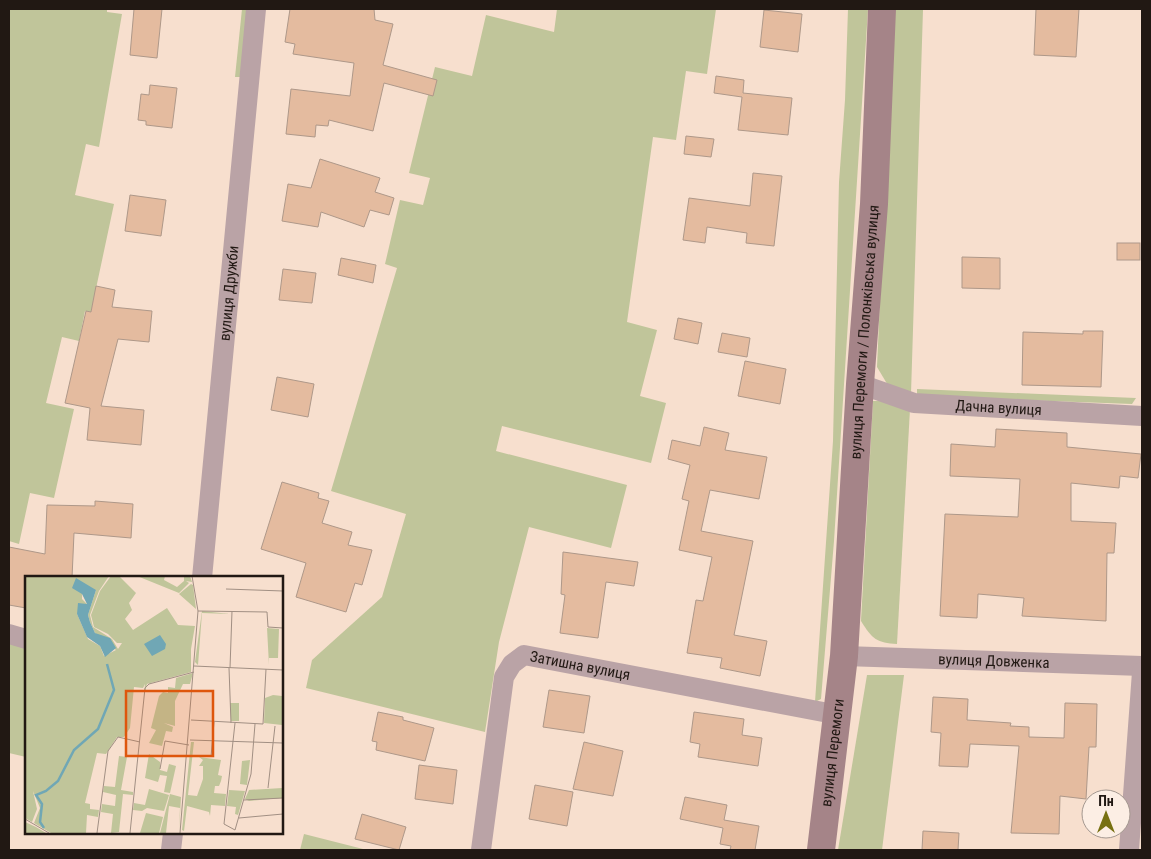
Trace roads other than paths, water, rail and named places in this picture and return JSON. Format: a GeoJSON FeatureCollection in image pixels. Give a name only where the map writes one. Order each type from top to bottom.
{"type":"FeatureCollection","features":[{"type":"Feature","properties":{"kind":"main road","name":"вулиця Перемоги / Полонківська вулиця"},"geometry":{"type":"LineString","coordinates":[[844,656],[860,384],[874,204],[882,9]]}},
{"type":"Feature","properties":{"kind":"main road","name":"вулиця Перемоги"},"geometry":{"type":"LineString","coordinates":[[821,850],[839,715],[844,656]]}},
{"type":"Feature","properties":{"kind":"street","name":"вулиця Дружби"},"geometry":{"type":"LineString","coordinates":[[202,576],[256,9]]}},
{"type":"Feature","properties":{"kind":"street","name":"Дачна вулиця"},"geometry":{"type":"LineString","coordinates":[[860,384],[914,403],[1142,416]]}},
{"type":"Feature","properties":{"kind":"street"},"geometry":{"type":"LineString","coordinates":[[9,634],[25,639]]}},
{"type":"Feature","properties":{"kind":"street","name":"Затишна вулиця"},"geometry":{"type":"LineString","coordinates":[[481,850],[504,677],[512,664],[524,655],[839,715]]}},
{"type":"Feature","properties":{"kind":"street","name":"вулиця Довженка"},"geometry":{"type":"LineString","coordinates":[[844,656],[1142,666]]}},
{"type":"Feature","properties":{"kind":"street"},"geometry":{"type":"LineString","coordinates":[[1129,850],[1142,672]]}},
{"type":"Feature","properties":{"kind":"street"},"geometry":{"type":"LineString","coordinates":[[171,850],[173,834]]}}]}
